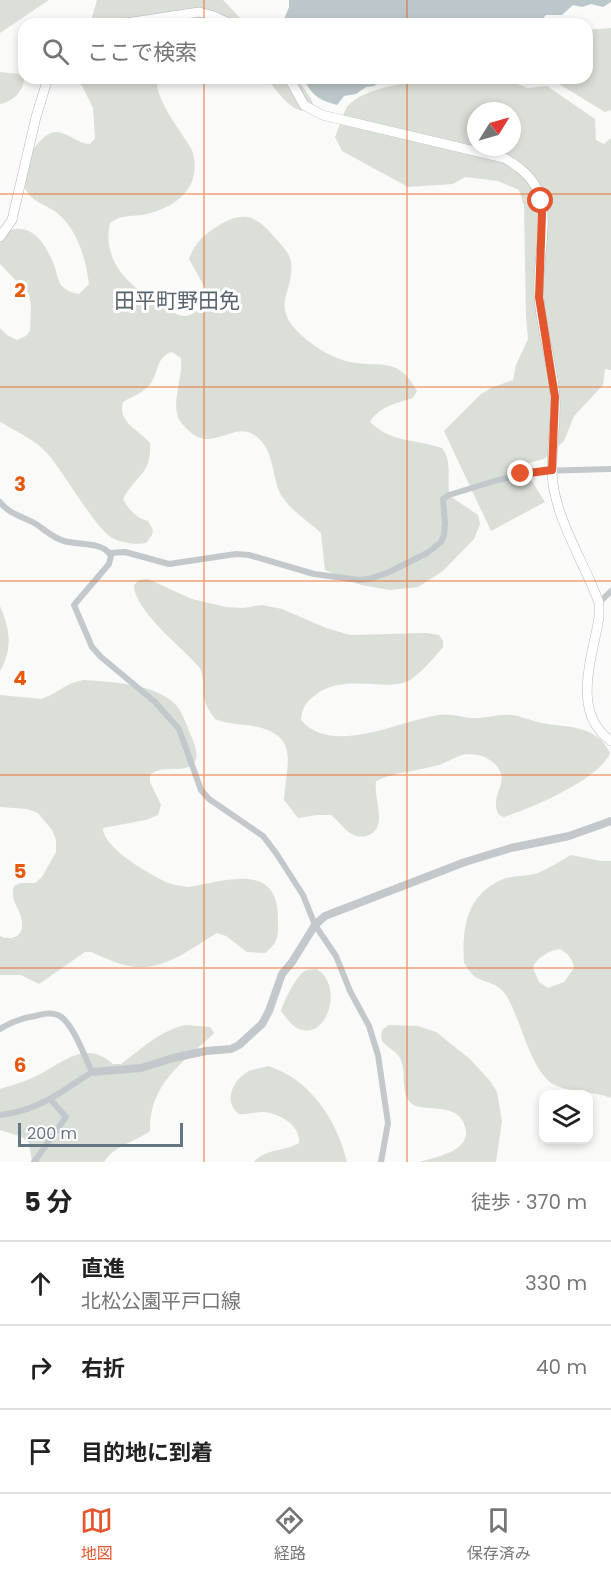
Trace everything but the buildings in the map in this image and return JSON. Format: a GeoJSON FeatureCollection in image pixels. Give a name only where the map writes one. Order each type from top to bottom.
{"type":"FeatureCollection","features":[{"type":"Feature","properties":{"kind":"main road"},"geometry":{"type":"LineString","coordinates":[[160,18],[199,12],[218,18]]}},
{"type":"Feature","properties":{"kind":"main road"},"geometry":{"type":"LineString","coordinates":[[0,237],[12,220],[36,117],[46,84]]}},
{"type":"Feature","properties":{"kind":"main road"},"geometry":{"type":"LineString","coordinates":[[292,84],[304,105],[322,116],[504,158],[517,165],[534,183],[541,201],[542,214],[539,297],[555,397],[552,470],[555,497],[598,603],[599,617],[586,700],[591,720],[611,741]]}},
{"type":"Feature","properties":{"kind":"street"},"geometry":{"type":"LineString","coordinates":[[109,553],[125,552],[169,564],[236,554],[249,555],[314,574],[359,580],[369,579],[387,573],[427,553],[441,542],[444,535],[443,499],[462,491],[521,474],[552,470],[611,469]]}},
{"type":"Feature","properties":{"kind":"street"},"geometry":{"type":"LineString","coordinates":[[0,502],[7,510],[39,526],[53,537],[100,547],[111,555],[109,564],[74,605],[93,647],[104,661],[169,716],[179,729],[201,790],[217,806],[263,836],[303,895],[315,925],[336,956],[350,991],[369,1026],[378,1055],[388,1123],[381,1162]]}},
{"type":"Feature","properties":{"kind":"street"},"geometry":{"type":"LineString","coordinates":[[598,603],[611,591]]}},
{"type":"Feature","properties":{"kind":"street"},"geometry":{"type":"LineString","coordinates":[[0,1115],[14,1114],[51,1100],[92,1072],[141,1068],[206,1051],[231,1049],[239,1045],[262,1024],[282,974],[315,925],[336,910],[398,889],[434,873],[511,848],[569,836],[611,821]]}},
{"type":"Feature","properties":{"kind":"street"},"geometry":{"type":"LineString","coordinates":[[0,1029],[25,1017],[48,1013],[57,1015],[74,1033],[92,1072]]}},
{"type":"Feature","properties":{"kind":"street"},"geometry":{"type":"LineString","coordinates":[[34,1162],[66,1117],[51,1100]]}},
{"type":"Feature","properties":{"kind":"shaded area"},"geometry":{"type":"Polygon","coordinates":[[[0,0],[49,0],[22,18],[18,18],[18,21],[0,33],[0,0]]]}},
{"type":"Feature","properties":{"kind":"shaded area"},"geometry":{"type":"Polygon","coordinates":[[[97,0],[223,0],[240,18],[92,18],[97,0]]]}},
{"type":"Feature","properties":{"kind":"shaded area"},"geometry":{"type":"Polygon","coordinates":[[[289,0],[611,0],[603,7],[591,4],[582,7],[573,5],[562,15],[546,15],[543,18],[284,18],[289,0]]]}},
{"type":"Feature","properties":{"kind":"shaded area"},"geometry":{"type":"Polygon","coordinates":[[[611,28],[611,110],[605,112],[559,84],[593,84],[593,30],[611,28]]]}},
{"type":"Feature","properties":{"kind":"shaded area"},"geometry":{"type":"Polygon","coordinates":[[[0,72],[18,74],[18,84],[23,84],[22,88],[16,96],[0,104],[0,72]]]}},
{"type":"Feature","properties":{"kind":"shaded area"},"geometry":{"type":"Polygon","coordinates":[[[81,84],[157,84],[164,105],[192,150],[195,162],[191,184],[186,192],[169,206],[147,214],[123,217],[110,223],[108,236],[113,260],[136,288],[176,314],[186,316],[192,314],[206,303],[208,293],[189,259],[194,249],[208,232],[218,226],[236,218],[250,218],[263,225],[289,255],[291,272],[285,298],[286,314],[300,334],[337,358],[355,363],[393,367],[409,379],[417,391],[413,398],[383,409],[370,422],[378,429],[395,437],[442,448],[448,465],[450,496],[478,515],[480,524],[474,539],[443,571],[418,587],[390,590],[361,585],[325,570],[321,533],[294,510],[281,495],[270,457],[263,443],[249,432],[240,431],[215,438],[198,437],[180,421],[176,403],[181,358],[172,352],[160,361],[154,378],[148,386],[142,392],[123,402],[122,409],[130,425],[150,443],[146,468],[123,499],[133,513],[148,521],[153,530],[146,543],[122,542],[107,534],[89,513],[46,452],[30,439],[0,422],[0,328],[17,340],[26,336],[30,331],[31,306],[29,294],[0,264],[0,238],[14,229],[32,233],[45,247],[64,288],[79,294],[89,284],[82,253],[74,233],[61,216],[30,195],[22,179],[32,151],[49,134],[59,132],[90,144],[95,138],[93,108],[81,84]]]}},
{"type":"Feature","properties":{"kind":"shaded area"},"geometry":{"type":"Polygon","coordinates":[[[271,84],[301,84],[314,106],[308,110],[301,110],[294,108],[271,84]]]}},
{"type":"Feature","properties":{"kind":"shaded area"},"geometry":{"type":"Polygon","coordinates":[[[306,84],[377,84],[366,87],[356,94],[344,96],[337,105],[316,96],[306,84]]]}},
{"type":"Feature","properties":{"kind":"shaded area"},"geometry":{"type":"Polygon","coordinates":[[[400,84],[518,84],[527,88],[547,86],[595,119],[596,140],[604,144],[611,138],[611,370],[605,369],[603,385],[574,416],[564,441],[544,459],[529,463],[531,480],[545,502],[491,531],[444,431],[481,394],[513,380],[516,365],[528,339],[524,206],[519,190],[498,181],[465,177],[453,184],[408,187],[342,151],[335,137],[345,110],[365,94],[400,84]]]}},
{"type":"Feature","properties":{"kind":"shaded area"},"geometry":{"type":"Polygon","coordinates":[[[148,579],[192,599],[226,607],[243,608],[262,605],[282,609],[326,628],[350,635],[426,633],[439,635],[443,641],[443,647],[410,680],[390,685],[342,684],[330,687],[314,696],[304,707],[301,720],[315,731],[331,736],[348,736],[387,729],[439,715],[476,718],[512,715],[541,723],[582,729],[596,736],[610,753],[593,773],[579,783],[547,800],[504,817],[499,815],[496,809],[502,776],[500,771],[487,758],[465,754],[439,765],[376,781],[379,820],[373,832],[366,836],[361,837],[349,832],[331,815],[298,818],[284,800],[288,760],[283,741],[276,734],[264,729],[215,719],[205,701],[199,667],[160,629],[136,595],[134,585],[139,580],[148,579]]]}},
{"type":"Feature","properties":{"kind":"shaded area"},"geometry":{"type":"Polygon","coordinates":[[[0,606],[9,639],[7,655],[0,671],[0,606]]]}},
{"type":"Feature","properties":{"kind":"shaded area"},"geometry":{"type":"Polygon","coordinates":[[[84,680],[136,686],[161,694],[179,709],[196,751],[195,761],[188,767],[160,770],[150,775],[150,782],[161,805],[158,815],[146,820],[103,828],[110,844],[128,860],[171,884],[189,887],[219,881],[248,879],[260,882],[270,889],[276,901],[278,931],[273,946],[265,953],[247,952],[226,936],[217,933],[169,961],[148,967],[130,966],[85,952],[39,984],[21,975],[0,975],[0,936],[12,938],[19,934],[22,927],[21,917],[13,896],[14,886],[21,883],[35,883],[42,877],[56,852],[56,840],[52,830],[38,813],[27,809],[0,807],[0,695],[41,699],[84,680]]]}},
{"type":"Feature","properties":{"kind":"shaded area"},"geometry":{"type":"Polygon","coordinates":[[[571,855],[611,861],[611,1098],[593,1093],[593,1090],[575,1090],[557,1086],[548,1080],[533,1059],[506,995],[496,986],[475,977],[464,963],[466,926],[473,904],[480,895],[501,880],[538,873],[571,855]],[[560,949],[540,958],[533,968],[539,982],[548,988],[564,982],[574,968],[568,955],[560,949]]]}},
{"type":"Feature","properties":{"kind":"shaded area"},"geometry":{"type":"Polygon","coordinates":[[[317,969],[325,977],[330,988],[331,1000],[323,1021],[316,1028],[307,1031],[290,1023],[281,1011],[299,976],[307,970],[317,969]]]}},
{"type":"Feature","properties":{"kind":"shaded area"},"geometry":{"type":"Polygon","coordinates":[[[186,1025],[210,1027],[214,1033],[170,1075],[162,1087],[151,1114],[150,1131],[119,1148],[104,1162],[32,1162],[29,1143],[22,1137],[0,1130],[0,1089],[27,1080],[83,1053],[103,1057],[113,1064],[121,1064],[168,1031],[186,1025]]]}},
{"type":"Feature","properties":{"kind":"shaded area"},"geometry":{"type":"Polygon","coordinates":[[[389,1025],[418,1026],[436,1032],[470,1059],[490,1081],[497,1092],[502,1121],[496,1162],[420,1162],[442,1156],[456,1149],[462,1144],[466,1131],[463,1121],[457,1114],[415,1106],[410,1102],[405,1092],[400,1058],[381,1039],[383,1029],[389,1025]]]}},
{"type":"Feature","properties":{"kind":"shaded area"},"geometry":{"type":"Polygon","coordinates":[[[268,1066],[297,1081],[319,1103],[336,1131],[347,1162],[254,1162],[264,1154],[299,1143],[297,1131],[282,1118],[263,1112],[239,1114],[231,1103],[234,1085],[243,1075],[268,1066]]]}},
{"type":"Feature","properties":{"kind":"district","name":"田平町野田免"},"geometry":{"type":"Point","coordinates":[177,301]}},
{"type":"Feature","properties":{"kind":"route"},"geometry":{"type":"LineString","coordinates":[[521,474],[552,470],[555,397],[539,297],[541,201]]}}]}
